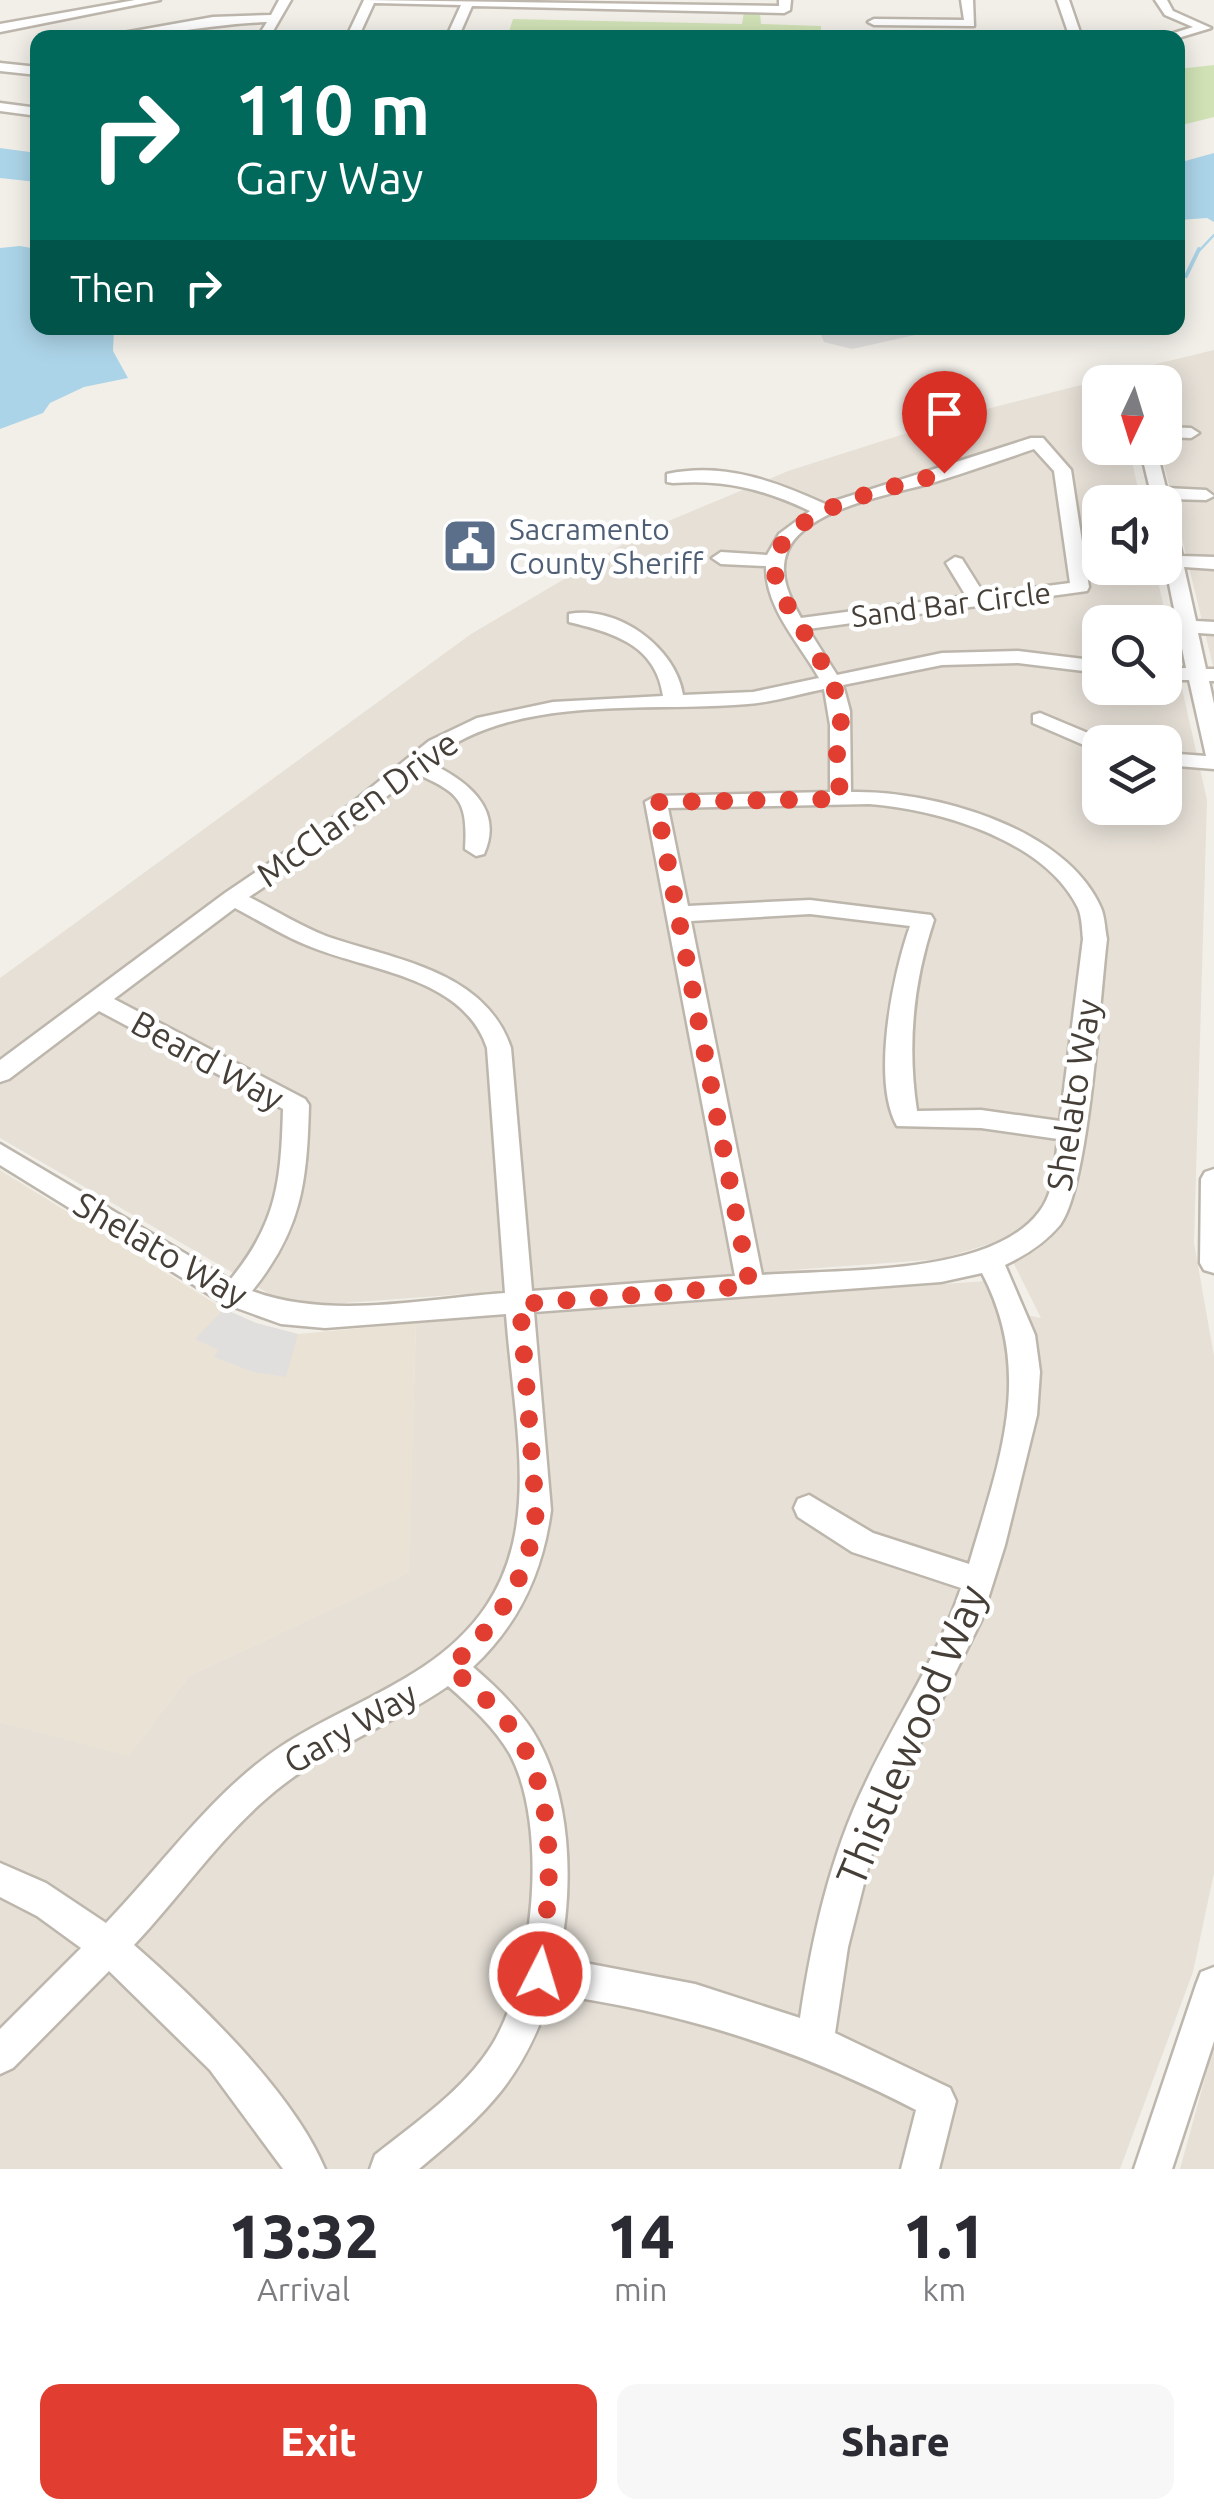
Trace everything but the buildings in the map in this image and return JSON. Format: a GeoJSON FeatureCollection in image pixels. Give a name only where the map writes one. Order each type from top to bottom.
{"type":"FeatureCollection","features":[{"type":"Feature","properties":{"kind":"street"},"geometry":{"type":"LineString","coordinates":[[0,28],[124,2],[154,0]]}},
{"type":"Feature","properties":{"kind":"street"},"geometry":{"type":"LineString","coordinates":[[267,30],[285,0]]}},
{"type":"Feature","properties":{"kind":"street"},"geometry":{"type":"LineString","coordinates":[[356,30],[373,0],[784,10],[784,0]]}},
{"type":"Feature","properties":{"kind":"street"},"geometry":{"type":"LineString","coordinates":[[873,30],[876,16],[970,24],[967,0]]}},
{"type":"Feature","properties":{"kind":"street"},"geometry":{"type":"LineString","coordinates":[[1063,0],[1073,30]]}},
{"type":"Feature","properties":{"kind":"street"},"geometry":{"type":"LineString","coordinates":[[1161,0],[1169,13],[1209,27]]}},
{"type":"Feature","properties":{"kind":"street"},"geometry":{"type":"LineString","coordinates":[[456,30],[468,3]]}},
{"type":"Feature","properties":{"kind":"street"},"geometry":{"type":"LineString","coordinates":[[165,30],[226,18],[274,18]]}},
{"type":"Feature","properties":{"kind":"street"},"geometry":{"type":"LineString","coordinates":[[16,68],[30,58]]}},
{"type":"Feature","properties":{"kind":"street"},"geometry":{"type":"LineString","coordinates":[[0,66],[30,70]]}},
{"type":"Feature","properties":{"kind":"street"},"geometry":{"type":"LineString","coordinates":[[0,106],[30,111]]}},
{"type":"Feature","properties":{"kind":"street"},"geometry":{"type":"LineString","coordinates":[[1182,433],[1191,433]]}},
{"type":"Feature","properties":{"kind":"street","name":"Sand Bar Circle"},"geometry":{"type":"LineString","coordinates":[[775,560],[800,523],[823,510],[1037,442],[1062,470],[1080,587],[798,624]]}},
{"type":"Feature","properties":{"kind":"street"},"geometry":{"type":"LineString","coordinates":[[674,478],[720,474],[746,477],[823,510]]}},
{"type":"Feature","properties":{"kind":"street"},"geometry":{"type":"LineString","coordinates":[[1182,497],[1206,495]]}},
{"type":"Feature","properties":{"kind":"street"},"geometry":{"type":"LineString","coordinates":[[721,558],[775,560],[776,585],[832,683],[841,711],[837,763],[841,799]]}},
{"type":"Feature","properties":{"kind":"street"},"geometry":{"type":"LineString","coordinates":[[1182,561],[1214,562]]}},
{"type":"Feature","properties":{"kind":"street"},"geometry":{"type":"LineString","coordinates":[[954,563],[978,600]]}},
{"type":"Feature","properties":{"kind":"street"},"geometry":{"type":"LineString","coordinates":[[1179,585],[1188,626],[1206,675],[1214,752]]}},
{"type":"Feature","properties":{"kind":"street"},"geometry":{"type":"LineString","coordinates":[[576,618],[609,626],[652,650],[671,673],[674,704]]}},
{"type":"Feature","properties":{"kind":"street"},"geometry":{"type":"LineString","coordinates":[[1188,626],[1214,628]]}},
{"type":"Feature","properties":{"kind":"street","name":"McClaren Drive"},"geometry":{"type":"LineString","coordinates":[[0,1073],[233,898],[330,832],[454,735],[506,716],[553,708],[753,698],[913,662],[986,656],[1082,664]]}},
{"type":"Feature","properties":{"kind":"street"},"geometry":{"type":"LineString","coordinates":[[1040,719],[1082,737]]}},
{"type":"Feature","properties":{"kind":"street"},"geometry":{"type":"LineString","coordinates":[[1182,760],[1214,763]]}},
{"type":"Feature","properties":{"kind":"street"},"geometry":{"type":"LineString","coordinates":[[414,764],[456,784],[473,800],[479,819],[476,849]]}},
{"type":"Feature","properties":{"kind":"street","name":"Shelato Way"},"geometry":{"type":"LineString","coordinates":[[0,1153],[234,1296],[267,1309],[310,1317],[942,1272],[989,1261],[1023,1244],[1050,1217],[1065,1185],[1096,939],[1090,909],[1082,894],[1043,856],[968,816],[914,802],[656,802],[679,914]]}},
{"type":"Feature","properties":{"kind":"street","name":"Gary Way"},"geometry":{"type":"LineString","coordinates":[[0,2055],[107,1946],[233,1807],[269,1775],[349,1722],[422,1686],[450,1667],[498,1618],[520,1578],[534,1538],[536,1510],[500,1048],[490,1023],[463,995],[444,984],[314,939],[233,898]]}},
{"type":"Feature","properties":{"kind":"street"},"geometry":{"type":"LineString","coordinates":[[750,1286],[679,914],[810,908],[924,920],[910,954],[898,1014],[899,1084],[906,1120],[981,1119],[1072,1132]]}},
{"type":"Feature","properties":{"kind":"street","name":"Beard Way"},"geometry":{"type":"LineString","coordinates":[[97,1000],[296,1105],[295,1186],[290,1208],[268,1254],[234,1296]]}},
{"type":"Feature","properties":{"kind":"street"},"geometry":{"type":"LineString","coordinates":[[1214,1178],[1214,1263]]}},
{"type":"Feature","properties":{"kind":"street","name":"Thistlewood Way"},"geometry":{"type":"LineString","coordinates":[[815,2040],[826,1964],[858,1839],[877,1794],[936,1688],[978,1580],[1028,1382],[1018,1318],[989,1261]]}},
{"type":"Feature","properties":{"kind":"street"},"geometry":{"type":"LineString","coordinates":[[809,1508],[863,1543],[978,1580]]}},
{"type":"Feature","properties":{"kind":"street"},"geometry":{"type":"LineString","coordinates":[[388,2169],[478,2094],[503,2062],[531,2010],[540,1974],[548,1836],[537,1778],[512,1728],[450,1667]]}},
{"type":"Feature","properties":{"kind":"street"},"geometry":{"type":"LineString","coordinates":[[0,1880],[41,1898],[152,1984],[224,2054],[266,2107],[306,2169]]}},
{"type":"Feature","properties":{"kind":"street"},"geometry":{"type":"LineString","coordinates":[[540,1974],[700,2001],[815,2040],[937,2100],[920,2169]]}},
{"type":"Feature","properties":{"kind":"street"},"geometry":{"type":"LineString","coordinates":[[1153,2169],[1214,1985]]}},
{"type":"Feature","properties":{"kind":"shaded area"},"geometry":{"type":"Polygon","coordinates":[[[821,335],[915,335],[852,349],[824,342],[821,335]]]}},
{"type":"Feature","properties":{"kind":"shaded area"},"geometry":{"type":"Polygon","coordinates":[[[1214,350],[1214,670],[1182,538],[1182,485],[1169,485],[1164,465],[1182,465],[1182,365],[1152,365],[1214,350]]]}},
{"type":"Feature","properties":{"kind":"shaded area"},"geometry":{"type":"Polygon","coordinates":[[[1082,385],[1082,465],[1133,465],[1137,485],[1082,485],[1082,585],[1159,585],[1163,605],[1082,605],[1082,705],[1182,705],[1182,688],[1207,800],[1194,1243],[1214,1356],[1214,1873],[1193,1972],[1120,2169],[0,2169],[0,1722],[129,1755],[189,1676],[408,1573],[416,1323],[985,1281],[997,1309],[1041,1318],[1002,1240],[941,1259],[317,1305],[273,1296],[0,1138],[0,978],[471,634],[647,530],[788,471],[967,414],[1082,385]]]}},
{"type":"Feature","properties":{"kind":"shaded area"},"geometry":{"type":"Polygon","coordinates":[[[0,1170],[224,1309],[256,1323],[298,1334],[416,1323],[409,1573],[189,1676],[129,1756],[0,1722],[0,1170]]]}},
{"type":"Feature","properties":{"kind":"shaded area"},"geometry":{"type":"Polygon","coordinates":[[[224,1309],[256,1323],[298,1334],[286,1377],[253,1372],[214,1357],[219,1350],[195,1339],[224,1309]]]}},
{"type":"Feature","properties":{"kind":"shaded area"},"geometry":{"type":"Polygon","coordinates":[[[1214,2045],[1214,2169],[1180,2169],[1214,2045]]]}},
{"type":"Feature","properties":{"kind":"green space"},"geometry":{"type":"Polygon","coordinates":[[[744,12],[760,13],[761,24],[821,26],[821,30],[509,30],[513,19],[742,24],[744,12]]]}},
{"type":"Feature","properties":{"kind":"green space"},"geometry":{"type":"Polygon","coordinates":[[[1214,65],[1214,117],[1185,124],[1185,68],[1214,65]]]}},
{"type":"Feature","properties":{"kind":"water"},"geometry":{"type":"Polygon","coordinates":[[[0,148],[30,152],[30,181],[0,178],[0,148]]]}},
{"type":"Feature","properties":{"kind":"water"},"geometry":{"type":"Polygon","coordinates":[[[1214,153],[1214,222],[1207,218],[1185,220],[1185,161],[1214,153]]]}},
{"type":"Feature","properties":{"kind":"water"},"geometry":{"type":"Polygon","coordinates":[[[0,248],[30,248],[30,335],[114,335],[113,351],[128,378],[84,387],[50,403],[43,413],[0,429],[0,248]]]}},
{"type":"Feature","properties":{"kind":"waterway"},"geometry":{"type":"LineString","coordinates":[[1198,252],[1214,235]]}},
{"type":"Feature","properties":{"kind":"waterway"},"geometry":{"type":"LineString","coordinates":[[1186,276],[1199,249]]}},
{"type":"Feature","properties":{"kind":"place","name":"Sacramento County Sheriff"},"geometry":{"type":"Point","coordinates":[470,546]}},
{"type":"Feature","properties":{"kind":"route"},"geometry":{"type":"LineString","coordinates":[[540,1974],[548,1836],[537,1778],[512,1728],[450,1667],[498,1618],[514,1592],[534,1538],[536,1510],[520,1304],[750,1286],[656,802],[841,799],[837,752],[841,711],[832,683],[776,585],[775,560],[800,523],[823,510],[944,473]]}}]}
